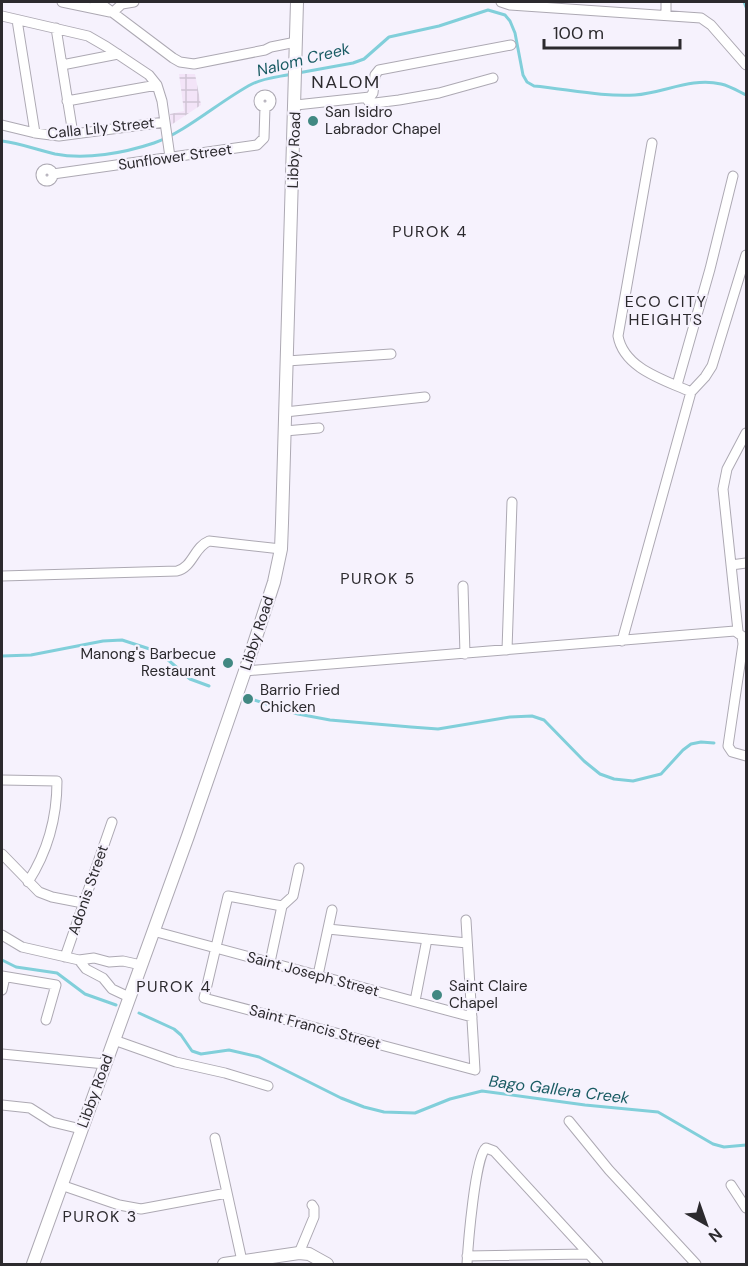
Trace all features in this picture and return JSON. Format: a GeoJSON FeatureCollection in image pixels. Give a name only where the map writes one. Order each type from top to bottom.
{"type":"FeatureCollection","features":[{"type":"Feature","properties":{"kind":"main road","name":"Libby Road"},"geometry":{"type":"LineString","coordinates":[[33,1264],[245,671],[274,582],[281,549],[296,99],[297,2]]}},
{"type":"Feature","properties":{"kind":"main road"},"geometry":{"type":"LineString","coordinates":[[224,1264],[298,1253],[309,1254],[327,1264]]}},
{"type":"Feature","properties":{"kind":"street"},"geometry":{"type":"LineString","coordinates":[[62,2],[113,12]]}},
{"type":"Feature","properties":{"kind":"street"},"geometry":{"type":"LineString","coordinates":[[95,2],[113,12],[180,62],[194,64],[271,47],[296,45]]}},
{"type":"Feature","properties":{"kind":"street"},"geometry":{"type":"LineString","coordinates":[[113,12],[122,4],[134,2]]}},
{"type":"Feature","properties":{"kind":"street"},"geometry":{"type":"LineString","coordinates":[[501,2],[510,5],[697,17],[705,20],[747,65]]}},
{"type":"Feature","properties":{"kind":"street"},"geometry":{"type":"LineString","coordinates":[[666,2],[666,15]]}},
{"type":"Feature","properties":{"kind":"street"},"geometry":{"type":"LineString","coordinates":[[2,16],[87,36],[149,75],[157,86],[162,101],[170,157]]}},
{"type":"Feature","properties":{"kind":"street"},"geometry":{"type":"LineString","coordinates":[[17,20],[35,133]]}},
{"type":"Feature","properties":{"kind":"street"},"geometry":{"type":"LineString","coordinates":[[56,28],[73,134]]}},
{"type":"Feature","properties":{"kind":"street"},"geometry":{"type":"LineString","coordinates":[[296,99],[366,98],[372,95],[375,75],[379,70],[512,45]]}},
{"type":"Feature","properties":{"kind":"street"},"geometry":{"type":"LineString","coordinates":[[62,65],[118,54]]}},
{"type":"Feature","properties":{"kind":"street"},"geometry":{"type":"LineString","coordinates":[[366,98],[372,103],[391,101],[439,93],[493,78]]}},
{"type":"Feature","properties":{"kind":"street"},"geometry":{"type":"LineString","coordinates":[[67,101],[157,86]]}},
{"type":"Feature","properties":{"kind":"street","name":"Sunflower Street"},"geometry":{"type":"LineString","coordinates":[[53,174],[260,144],[264,138],[265,107]]}},
{"type":"Feature","properties":{"kind":"street","name":"Calla Lily Street"},"geometry":{"type":"LineString","coordinates":[[2,125],[47,135],[73,134],[165,122]]}},
{"type":"Feature","properties":{"kind":"street"},"geometry":{"type":"LineString","coordinates":[[652,143],[618,336],[624,351],[633,362],[651,374],[691,392]]}},
{"type":"Feature","properties":{"kind":"street"},"geometry":{"type":"LineString","coordinates":[[677,385],[710,269],[733,176]]}},
{"type":"Feature","properties":{"kind":"street"},"geometry":{"type":"LineString","coordinates":[[622,641],[691,392],[712,366],[747,255]]}},
{"type":"Feature","properties":{"kind":"street"},"geometry":{"type":"LineString","coordinates":[[287,361],[391,354]]}},
{"type":"Feature","properties":{"kind":"street"},"geometry":{"type":"LineString","coordinates":[[285,412],[425,397]]}},
{"type":"Feature","properties":{"kind":"street"},"geometry":{"type":"LineString","coordinates":[[285,431],[319,428]]}},
{"type":"Feature","properties":{"kind":"street"},"geometry":{"type":"LineString","coordinates":[[747,433],[727,469],[723,483],[738,632],[742,636],[743,644],[728,746],[732,752],[747,756]]}},
{"type":"Feature","properties":{"kind":"street"},"geometry":{"type":"LineString","coordinates":[[507,650],[512,502]]}},
{"type":"Feature","properties":{"kind":"street"},"geometry":{"type":"LineString","coordinates":[[2,576],[177,571],[187,567],[199,548],[209,541],[281,549]]}},
{"type":"Feature","properties":{"kind":"street"},"geometry":{"type":"LineString","coordinates":[[731,565],[747,563]]}},
{"type":"Feature","properties":{"kind":"street"},"geometry":{"type":"LineString","coordinates":[[463,586],[465,654]]}},
{"type":"Feature","properties":{"kind":"street"},"geometry":{"type":"LineString","coordinates":[[245,671],[738,632]]}},
{"type":"Feature","properties":{"kind":"street"},"geometry":{"type":"LineString","coordinates":[[2,780],[57,782],[53,825],[45,850],[28,882]]}},
{"type":"Feature","properties":{"kind":"street","name":"Adonis Street"},"geometry":{"type":"LineString","coordinates":[[64,957],[112,822]]}},
{"type":"Feature","properties":{"kind":"street"},"geometry":{"type":"LineString","coordinates":[[2,854],[28,882],[45,896],[83,903]]}},
{"type":"Feature","properties":{"kind":"street"},"geometry":{"type":"LineString","coordinates":[[270,962],[282,906],[294,896],[299,867]]}},
{"type":"Feature","properties":{"kind":"street"},"geometry":{"type":"LineString","coordinates":[[216,948],[228,896],[282,906]]}},
{"type":"Feature","properties":{"kind":"street"},"geometry":{"type":"LineString","coordinates":[[318,975],[332,910]]}},
{"type":"Feature","properties":{"kind":"street"},"geometry":{"type":"LineString","coordinates":[[466,920],[472,1017]]}},
{"type":"Feature","properties":{"kind":"street"},"geometry":{"type":"LineString","coordinates":[[328,928],[467,943]]}},
{"type":"Feature","properties":{"kind":"street","name":"Saint Joseph Street"},"geometry":{"type":"LineString","coordinates":[[153,931],[472,1017]]}},
{"type":"Feature","properties":{"kind":"street"},"geometry":{"type":"LineString","coordinates":[[2,935],[22,947],[64,957],[79,960],[94,958],[109,962],[123,961],[141,965]]}},
{"type":"Feature","properties":{"kind":"street"},"geometry":{"type":"LineString","coordinates":[[415,1001],[427,939]]}},
{"type":"Feature","properties":{"kind":"street","name":"Saint Francis Street"},"geometry":{"type":"LineString","coordinates":[[216,948],[204,998],[475,1070],[472,1017]]}},
{"type":"Feature","properties":{"kind":"street"},"geometry":{"type":"LineString","coordinates":[[79,960],[89,971],[129,997]]}},
{"type":"Feature","properties":{"kind":"street"},"geometry":{"type":"LineString","coordinates":[[103,978],[109,962]]}},
{"type":"Feature","properties":{"kind":"street"},"geometry":{"type":"LineString","coordinates":[[2,990],[3,977],[56,985],[46,1020]]}},
{"type":"Feature","properties":{"kind":"street"},"geometry":{"type":"LineString","coordinates":[[114,1040],[176,1062],[268,1086]]}},
{"type":"Feature","properties":{"kind":"street"},"geometry":{"type":"LineString","coordinates":[[2,1054],[105,1064]]}},
{"type":"Feature","properties":{"kind":"street"},"geometry":{"type":"LineString","coordinates":[[2,1105],[30,1108],[52,1122],[81,1129]]}},
{"type":"Feature","properties":{"kind":"street"},"geometry":{"type":"LineString","coordinates":[[568,1121],[609,1170],[696,1264]]}},
{"type":"Feature","properties":{"kind":"street"},"geometry":{"type":"LineString","coordinates":[[214,1138],[242,1261]]}},
{"type":"Feature","properties":{"kind":"street"},"geometry":{"type":"LineString","coordinates":[[588,1254],[467,1260],[481,1153],[486,1148],[494,1151],[598,1264]]}},
{"type":"Feature","properties":{"kind":"street"},"geometry":{"type":"LineString","coordinates":[[61,1185],[141,1209],[227,1193]]}},
{"type":"Feature","properties":{"kind":"street"},"geometry":{"type":"LineString","coordinates":[[731,1185],[747,1208]]}},
{"type":"Feature","properties":{"kind":"street"},"geometry":{"type":"LineString","coordinates":[[298,1253],[314,1217],[312,1205]]}},
{"type":"Feature","properties":{"kind":"shaded area"},"geometry":{"type":"Polygon","coordinates":[[[179,74],[195,74],[201,105],[171,125],[170,114],[184,111],[179,74]]]}},
{"type":"Feature","properties":{"kind":"waterway"},"geometry":{"type":"LineString","coordinates":[[744,2],[746,7]]}},
{"type":"Feature","properties":{"kind":"waterway","name":"Nalom Creek"},"geometry":{"type":"LineString","coordinates":[[298,73],[353,63],[364,59],[389,37],[439,26],[488,10],[505,15],[510,21],[515,33],[523,75],[527,82],[534,86],[597,94],[635,95],[699,82],[710,82],[728,86],[746,95]]}},
{"type":"Feature","properties":{"kind":"waterway","name":"Nalom Creek"},"geometry":{"type":"LineString","coordinates":[[2,141],[67,156],[105,155],[130,150],[166,138],[252,84],[292,74]]}},
{"type":"Feature","properties":{"kind":"waterway"},"geometry":{"type":"LineString","coordinates":[[2,656],[31,655],[103,641],[122,640],[159,652],[190,679],[209,686]]}},
{"type":"Feature","properties":{"kind":"waterway"},"geometry":{"type":"LineString","coordinates":[[254,700],[298,714],[330,720],[438,729],[510,717],[532,716],[544,720],[600,774],[614,779],[633,781],[661,774],[691,744],[714,743]]}},
{"type":"Feature","properties":{"kind":"waterway","name":"Bago Gallera Creek"},"geometry":{"type":"LineString","coordinates":[[2,960],[16,967],[57,973],[85,994],[116,1005]]}},
{"type":"Feature","properties":{"kind":"waterway","name":"Bago Gallera Creek"},"geometry":{"type":"LineString","coordinates":[[139,1013],[174,1029],[192,1051],[201,1054],[229,1050],[259,1057],[341,1098],[384,1112],[415,1113],[450,1099],[482,1091],[658,1112],[713,1144],[724,1147],[746,1145]]}},
{"type":"Feature","properties":{"kind":"place","name":"San Isidro Labrador Chapel"},"geometry":{"type":"Point","coordinates":[313,121]}},
{"type":"Feature","properties":{"kind":"place","name":"Manong's Barbecue Restaurant"},"geometry":{"type":"Point","coordinates":[228,663]}},
{"type":"Feature","properties":{"kind":"place","name":"Barrio Fried Chicken"},"geometry":{"type":"Point","coordinates":[248,699]}},
{"type":"Feature","properties":{"kind":"place","name":"Saint Claire Chapel"},"geometry":{"type":"Point","coordinates":[437,995]}},
{"type":"Feature","properties":{"kind":"district","name":"NALOM"},"geometry":{"type":"Point","coordinates":[346,82]}},
{"type":"Feature","properties":{"kind":"district","name":"PUROK 4"},"geometry":{"type":"Point","coordinates":[430,231]}},
{"type":"Feature","properties":{"kind":"district","name":"ECO CITY HEIGHTS"},"geometry":{"type":"Point","coordinates":[666,310]}},
{"type":"Feature","properties":{"kind":"district","name":"PUROK 5"},"geometry":{"type":"Point","coordinates":[378,578]}},
{"type":"Feature","properties":{"kind":"district","name":"PUROK 4"},"geometry":{"type":"Point","coordinates":[174,986]}},
{"type":"Feature","properties":{"kind":"district","name":"PUROK 3"},"geometry":{"type":"Point","coordinates":[100,1216]}}]}
